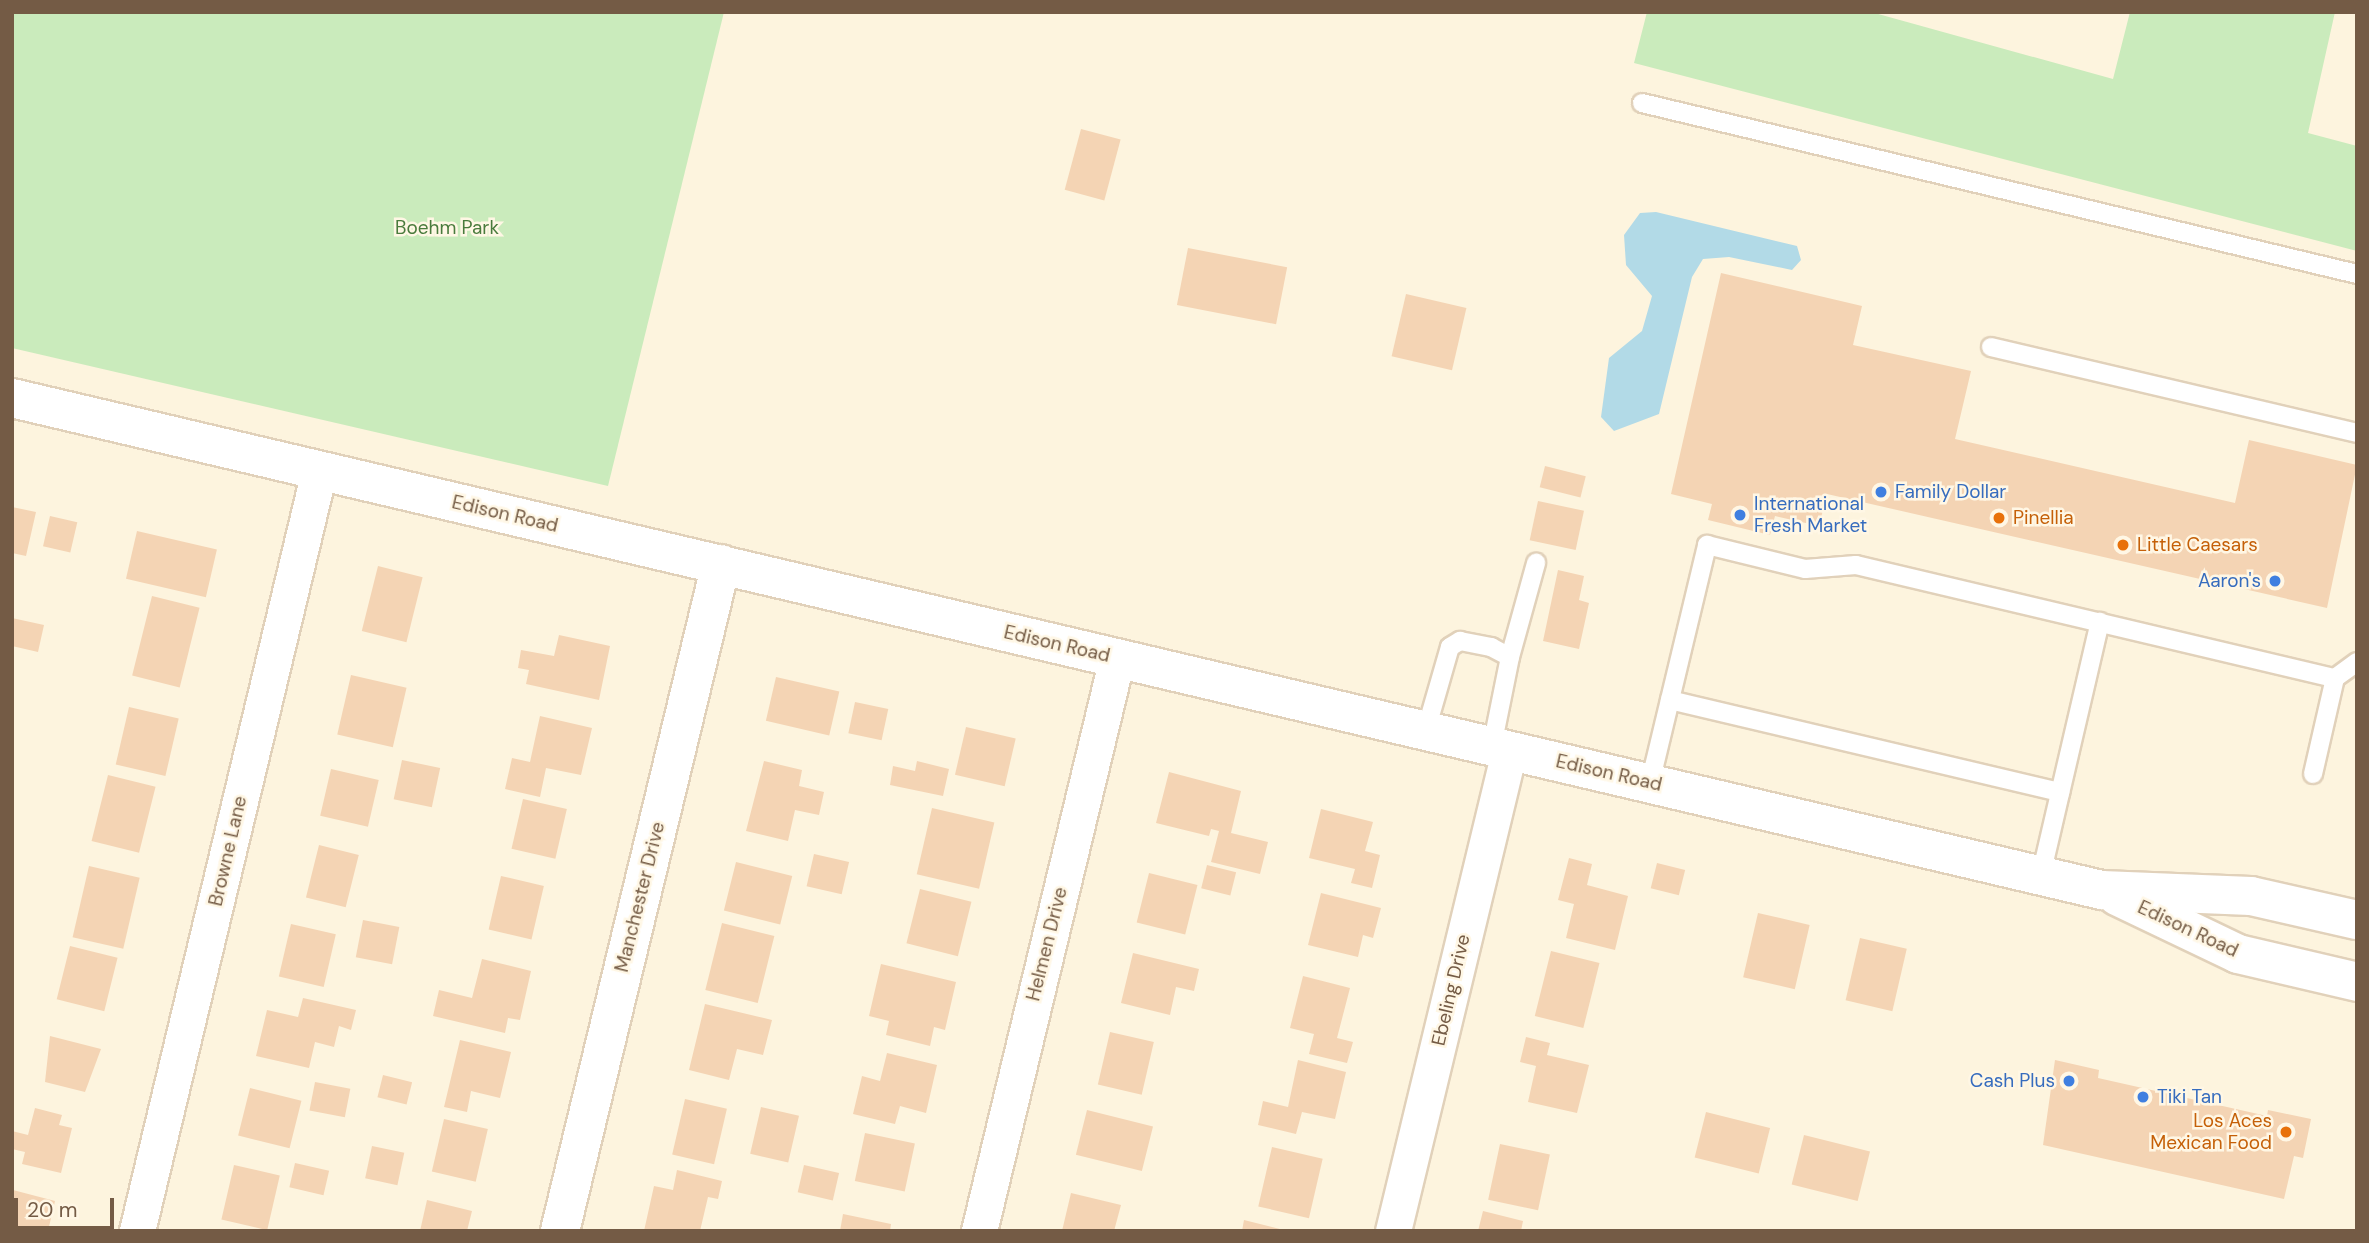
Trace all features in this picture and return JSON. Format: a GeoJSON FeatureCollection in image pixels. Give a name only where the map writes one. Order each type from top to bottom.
{"type":"FeatureCollection","features":[{"type":"Feature","properties":{"kind":"main road","name":"Edison Road"},"geometry":{"type":"LineString","coordinates":[[12,398],[2102,890],[2251,896],[2357,920]]}},
{"type":"Feature","properties":{"kind":"main road","name":"Manchester Drive"},"geometry":{"type":"LineString","coordinates":[[560,1231],[721,564]]}},
{"type":"Feature","properties":{"kind":"main road","name":"Edison Road"},"geometry":{"type":"LineString","coordinates":[[2102,890],[2238,954],[2357,982]]}},
{"type":"Feature","properties":{"kind":"street","name":"Browne Lane"},"geometry":{"type":"LineString","coordinates":[[137,1231],[319,471]]}},
{"type":"Feature","properties":{"kind":"street","name":"Helmen Drive"},"geometry":{"type":"LineString","coordinates":[[979,1231],[1117,658]]}},
{"type":"Feature","properties":{"kind":"street","name":"Ebeling Drive"},"geometry":{"type":"LineString","coordinates":[[1393,1231],[1500,748]]}},
{"type":"Feature","properties":{"kind":"lane"},"geometry":{"type":"LineString","coordinates":[[1642,103],[2357,274]]}},
{"type":"Feature","properties":{"kind":"lane"},"geometry":{"type":"LineString","coordinates":[[1991,347],[2357,433]]}},
{"type":"Feature","properties":{"kind":"lane"},"geometry":{"type":"LineString","coordinates":[[1650,783],[1707,545],[1805,569],[1856,565],[2336,678]]}},
{"type":"Feature","properties":{"kind":"lane"},"geometry":{"type":"LineString","coordinates":[[1500,748],[1510,657],[1536,563]]}},
{"type":"Feature","properties":{"kind":"lane"},"geometry":{"type":"LineString","coordinates":[[2040,876],[2100,622]]}},
{"type":"Feature","properties":{"kind":"lane"},"geometry":{"type":"LineString","coordinates":[[1426,730],[1450,647],[1460,641],[1510,657]]}},
{"type":"Feature","properties":{"kind":"lane"},"geometry":{"type":"LineString","coordinates":[[2313,774],[2336,678],[2357,662]]}},
{"type":"Feature","properties":{"kind":"lane"},"geometry":{"type":"LineString","coordinates":[[1670,700],[2060,792]]}},
{"type":"Feature","properties":{"kind":"green space","name":"Boehm Park"},"geometry":{"type":"Polygon","coordinates":[[[12,12],[724,12],[608,486],[12,348],[12,12]]]}},
{"type":"Feature","properties":{"kind":"green space"},"geometry":{"type":"Polygon","coordinates":[[[1647,12],[1871,12],[2113,79],[2130,12],[2335,12],[2308,133],[2357,146],[2357,251],[1634,63],[1647,12]]]}},
{"type":"Feature","properties":{"kind":"water"},"geometry":{"type":"Polygon","coordinates":[[[1656,212],[1797,246],[1801,260],[1792,270],[1729,257],[1703,259],[1692,277],[1659,414],[1614,431],[1601,417],[1609,358],[1642,331],[1652,296],[1626,265],[1624,235],[1640,213],[1656,212]]]}},
{"type":"Feature","properties":{"kind":"building"},"geometry":{"type":"Polygon","coordinates":[[[1081,129],[1121,140],[1104,200],[1065,190],[1081,129]]]}},
{"type":"Feature","properties":{"kind":"building"},"geometry":{"type":"Polygon","coordinates":[[[1188,248],[1287,267],[1276,324],[1177,305],[1188,248]]]}},
{"type":"Feature","properties":{"kind":"building"},"geometry":{"type":"Polygon","coordinates":[[[1721,273],[1862,306],[1853,345],[1971,371],[1955,439],[2235,503],[2249,440],[2357,465],[2327,608],[1827,494],[1819,526],[1775,516],[1770,535],[1708,520],[1712,504],[1671,494],[1721,273]]]}},
{"type":"Feature","properties":{"kind":"building"},"geometry":{"type":"Polygon","coordinates":[[[1406,294],[1466,308],[1452,370],[1392,356],[1406,294]]]}},
{"type":"Feature","properties":{"kind":"building"},"geometry":{"type":"Polygon","coordinates":[[[1545,466],[1586,476],[1580,498],[1540,487],[1545,466]]]}},
{"type":"Feature","properties":{"kind":"building"},"geometry":{"type":"Polygon","coordinates":[[[1538,501],[1584,511],[1576,550],[1530,540],[1538,501]]]}},
{"type":"Feature","properties":{"kind":"building"},"geometry":{"type":"Polygon","coordinates":[[[12,507],[36,512],[26,556],[12,553],[12,507]]]}},
{"type":"Feature","properties":{"kind":"building"},"geometry":{"type":"Polygon","coordinates":[[[50,516],[77,522],[70,553],[43,546],[50,516]]]}},
{"type":"Feature","properties":{"kind":"building"},"geometry":{"type":"Polygon","coordinates":[[[137,531],[217,549],[206,597],[126,579],[137,531]]]}},
{"type":"Feature","properties":{"kind":"building"},"geometry":{"type":"Polygon","coordinates":[[[378,566],[423,577],[406,642],[362,631],[378,566]]]}},
{"type":"Feature","properties":{"kind":"building"},"geometry":{"type":"Polygon","coordinates":[[[1558,570],[1584,576],[1579,600],[1589,603],[1579,649],[1543,641],[1558,570]]]}},
{"type":"Feature","properties":{"kind":"building"},"geometry":{"type":"Polygon","coordinates":[[[152,596],[200,608],[180,687],[132,676],[152,596]]]}},
{"type":"Feature","properties":{"kind":"building"},"geometry":{"type":"Polygon","coordinates":[[[12,618],[44,625],[38,652],[12,646],[12,618]]]}},
{"type":"Feature","properties":{"kind":"building"},"geometry":{"type":"Polygon","coordinates":[[[559,635],[610,646],[599,700],[526,684],[529,670],[518,668],[521,650],[554,656],[559,635]]]}},
{"type":"Feature","properties":{"kind":"building"},"geometry":{"type":"Polygon","coordinates":[[[351,675],[407,688],[393,747],[337,734],[351,675]]]}},
{"type":"Feature","properties":{"kind":"building"},"geometry":{"type":"Polygon","coordinates":[[[776,677],[839,692],[829,735],[766,721],[776,677]]]}},
{"type":"Feature","properties":{"kind":"building"},"geometry":{"type":"Polygon","coordinates":[[[855,702],[888,709],[882,740],[848,733],[855,702]]]}},
{"type":"Feature","properties":{"kind":"building"},"geometry":{"type":"Polygon","coordinates":[[[129,707],[179,718],[165,776],[116,764],[129,707]]]}},
{"type":"Feature","properties":{"kind":"building"},"geometry":{"type":"Polygon","coordinates":[[[540,716],[592,728],[581,775],[546,768],[540,797],[505,789],[512,758],[530,762],[540,716]]]}},
{"type":"Feature","properties":{"kind":"building"},"geometry":{"type":"Polygon","coordinates":[[[966,727],[1016,738],[1005,786],[955,775],[966,727]]]}},
{"type":"Feature","properties":{"kind":"building"},"geometry":{"type":"Polygon","coordinates":[[[402,760],[440,768],[432,807],[394,799],[402,760]]]}},
{"type":"Feature","properties":{"kind":"building"},"geometry":{"type":"Polygon","coordinates":[[[764,761],[802,770],[799,786],[824,792],[819,815],[795,810],[788,841],[746,831],[764,761]]]}},
{"type":"Feature","properties":{"kind":"building"},"geometry":{"type":"Polygon","coordinates":[[[917,761],[949,769],[943,796],[890,785],[893,766],[915,771],[917,761]]]}},
{"type":"Feature","properties":{"kind":"building"},"geometry":{"type":"Polygon","coordinates":[[[331,769],[379,780],[368,827],[320,816],[331,769]]]}},
{"type":"Feature","properties":{"kind":"building"},"geometry":{"type":"Polygon","coordinates":[[[1169,772],[1241,791],[1231,833],[1268,842],[1260,874],[1211,862],[1219,831],[1211,829],[1209,836],[1156,823],[1169,772]]]}},
{"type":"Feature","properties":{"kind":"building"},"geometry":{"type":"Polygon","coordinates":[[[108,775],[156,787],[139,853],[92,841],[108,775]]]}},
{"type":"Feature","properties":{"kind":"building"},"geometry":{"type":"Polygon","coordinates":[[[523,799],[567,809],[555,859],[512,849],[523,799]]]}},
{"type":"Feature","properties":{"kind":"building"},"geometry":{"type":"Polygon","coordinates":[[[932,808],[994,822],[979,889],[917,874],[932,808]]]}},
{"type":"Feature","properties":{"kind":"building"},"geometry":{"type":"Polygon","coordinates":[[[1321,809],[1373,822],[1365,851],[1380,855],[1372,888],[1351,883],[1355,869],[1309,858],[1321,809]]]}},
{"type":"Feature","properties":{"kind":"building"},"geometry":{"type":"Polygon","coordinates":[[[319,845],[359,855],[346,907],[306,897],[319,845]]]}},
{"type":"Feature","properties":{"kind":"building"},"geometry":{"type":"Polygon","coordinates":[[[814,854],[849,862],[842,894],[807,886],[814,854]]]}},
{"type":"Feature","properties":{"kind":"building"},"geometry":{"type":"Polygon","coordinates":[[[1569,858],[1592,864],[1587,885],[1628,896],[1615,950],[1566,938],[1574,904],[1558,900],[1569,858]]]}},
{"type":"Feature","properties":{"kind":"building"},"geometry":{"type":"Polygon","coordinates":[[[736,862],[792,876],[780,925],[724,911],[736,862]]]}},
{"type":"Feature","properties":{"kind":"building"},"geometry":{"type":"Polygon","coordinates":[[[1657,863],[1685,870],[1679,895],[1651,888],[1657,863]]]}},
{"type":"Feature","properties":{"kind":"building"},"geometry":{"type":"Polygon","coordinates":[[[1207,865],[1236,872],[1230,896],[1201,888],[1207,865]]]}},
{"type":"Feature","properties":{"kind":"building"},"geometry":{"type":"Polygon","coordinates":[[[89,866],[140,878],[123,949],[73,937],[89,866]]]}},
{"type":"Feature","properties":{"kind":"building"},"geometry":{"type":"Polygon","coordinates":[[[1149,873],[1198,885],[1185,935],[1137,922],[1149,873]]]}},
{"type":"Feature","properties":{"kind":"building"},"geometry":{"type":"Polygon","coordinates":[[[501,876],[544,886],[531,939],[489,930],[501,876]]]}},
{"type":"Feature","properties":{"kind":"building"},"geometry":{"type":"Polygon","coordinates":[[[920,889],[971,902],[958,956],[906,943],[920,889]]]}},
{"type":"Feature","properties":{"kind":"building"},"geometry":{"type":"Polygon","coordinates":[[[1321,893],[1381,908],[1373,938],[1363,935],[1358,957],[1308,945],[1321,893]]]}},
{"type":"Feature","properties":{"kind":"building"},"geometry":{"type":"Polygon","coordinates":[[[1758,913],[1810,925],[1795,989],[1743,977],[1758,913]]]}},
{"type":"Feature","properties":{"kind":"building"},"geometry":{"type":"Polygon","coordinates":[[[363,920],[399,927],[392,964],[356,957],[363,920]]]}},
{"type":"Feature","properties":{"kind":"building"},"geometry":{"type":"Polygon","coordinates":[[[722,923],[774,936],[758,1003],[705,990],[722,923]]]}},
{"type":"Feature","properties":{"kind":"building"},"geometry":{"type":"Polygon","coordinates":[[[291,924],[336,934],[324,987],[279,977],[291,924]]]}},
{"type":"Feature","properties":{"kind":"building"},"geometry":{"type":"Polygon","coordinates":[[[1860,938],[1907,949],[1892,1011],[1846,1000],[1860,938]]]}},
{"type":"Feature","properties":{"kind":"building"},"geometry":{"type":"Polygon","coordinates":[[[70,946],[118,958],[104,1011],[57,999],[70,946]]]}},
{"type":"Feature","properties":{"kind":"building"},"geometry":{"type":"Polygon","coordinates":[[[1551,951],[1600,963],[1583,1028],[1535,1016],[1551,951]]]}},
{"type":"Feature","properties":{"kind":"building"},"geometry":{"type":"Polygon","coordinates":[[[1133,953],[1199,969],[1194,991],[1176,987],[1170,1015],[1121,1003],[1133,953]]]}},
{"type":"Feature","properties":{"kind":"building"},"geometry":{"type":"Polygon","coordinates":[[[482,959],[531,971],[520,1020],[508,1018],[505,1033],[433,1016],[439,990],[472,998],[482,959]]]}},
{"type":"Feature","properties":{"kind":"building"},"geometry":{"type":"Polygon","coordinates":[[[881,964],[956,982],[945,1030],[934,1027],[930,1046],[886,1035],[889,1021],[869,1016],[881,964]]]}},
{"type":"Feature","properties":{"kind":"building"},"geometry":{"type":"Polygon","coordinates":[[[1303,976],[1350,988],[1337,1038],[1353,1042],[1347,1063],[1309,1054],[1314,1034],[1290,1028],[1303,976]]]}},
{"type":"Feature","properties":{"kind":"building"},"geometry":{"type":"Polygon","coordinates":[[[303,998],[356,1010],[351,1030],[339,1026],[334,1047],[315,1042],[309,1068],[256,1056],[267,1010],[298,1017],[303,998]]]}},
{"type":"Feature","properties":{"kind":"building"},"geometry":{"type":"Polygon","coordinates":[[[705,1004],[772,1020],[763,1055],[737,1049],[729,1080],[689,1070],[705,1004]]]}},
{"type":"Feature","properties":{"kind":"building"},"geometry":{"type":"Polygon","coordinates":[[[1110,1032],[1154,1042],[1142,1095],[1098,1085],[1110,1032]]]}},
{"type":"Feature","properties":{"kind":"building"},"geometry":{"type":"Polygon","coordinates":[[[50,1036],[101,1049],[85,1092],[45,1082],[50,1036]]]}},
{"type":"Feature","properties":{"kind":"building"},"geometry":{"type":"Polygon","coordinates":[[[1526,1037],[1550,1043],[1547,1055],[1589,1065],[1577,1113],[1528,1102],[1536,1066],[1520,1062],[1526,1037]]]}},
{"type":"Feature","properties":{"kind":"building"},"geometry":{"type":"Polygon","coordinates":[[[460,1040],[511,1052],[500,1098],[471,1091],[467,1112],[444,1107],[460,1040]]]}},
{"type":"Feature","properties":{"kind":"building"},"geometry":{"type":"Polygon","coordinates":[[[887,1053],[937,1065],[926,1113],[900,1106],[895,1124],[853,1114],[862,1076],[880,1081],[887,1053]]]}},
{"type":"Feature","properties":{"kind":"building"},"geometry":{"type":"Polygon","coordinates":[[[1298,1060],[1346,1072],[1335,1119],[1302,1112],[1296,1134],[1258,1125],[1263,1101],[1288,1107],[1298,1060]]]}},
{"type":"Feature","properties":{"kind":"building"},"geometry":{"type":"Polygon","coordinates":[[[2055,1060],[2099,1070],[2098,1078],[2267,1116],[2268,1110],[2311,1119],[2303,1158],[2294,1156],[2284,1199],[2043,1145],[2055,1060]]]}},
{"type":"Feature","properties":{"kind":"building"},"geometry":{"type":"Polygon","coordinates":[[[383,1075],[412,1082],[407,1105],[377,1097],[383,1075]]]}},
{"type":"Feature","properties":{"kind":"building"},"geometry":{"type":"Polygon","coordinates":[[[315,1082],[350,1089],[345,1117],[309,1110],[315,1082]]]}},
{"type":"Feature","properties":{"kind":"building"},"geometry":{"type":"Polygon","coordinates":[[[250,1088],[301,1101],[290,1148],[238,1136],[250,1088]]]}},
{"type":"Feature","properties":{"kind":"building"},"geometry":{"type":"Polygon","coordinates":[[[685,1099],[727,1109],[714,1164],[672,1155],[685,1099]]]}},
{"type":"Feature","properties":{"kind":"building"},"geometry":{"type":"Polygon","coordinates":[[[761,1107],[799,1116],[788,1163],[750,1154],[761,1107]]]}},
{"type":"Feature","properties":{"kind":"building"},"geometry":{"type":"Polygon","coordinates":[[[35,1108],[62,1115],[59,1125],[72,1128],[61,1173],[22,1164],[25,1152],[12,1149],[12,1131],[28,1135],[35,1108]]]}},
{"type":"Feature","properties":{"kind":"building"},"geometry":{"type":"Polygon","coordinates":[[[1087,1110],[1153,1126],[1142,1171],[1076,1155],[1087,1110]]]}},
{"type":"Feature","properties":{"kind":"building"},"geometry":{"type":"Polygon","coordinates":[[[1706,1112],[1770,1128],[1759,1174],[1695,1158],[1706,1112]]]}},
{"type":"Feature","properties":{"kind":"building"},"geometry":{"type":"Polygon","coordinates":[[[444,1119],[488,1129],[476,1182],[432,1172],[444,1119]]]}},
{"type":"Feature","properties":{"kind":"building"},"geometry":{"type":"Polygon","coordinates":[[[865,1133],[915,1144],[905,1192],[855,1181],[865,1133]]]}},
{"type":"Feature","properties":{"kind":"building"},"geometry":{"type":"Polygon","coordinates":[[[1804,1135],[1870,1151],[1858,1201],[1792,1184],[1804,1135]]]}},
{"type":"Feature","properties":{"kind":"building"},"geometry":{"type":"Polygon","coordinates":[[[1500,1144],[1550,1155],[1538,1210],[1488,1200],[1500,1144]]]}},
{"type":"Feature","properties":{"kind":"building"},"geometry":{"type":"Polygon","coordinates":[[[372,1146],[404,1153],[397,1185],[365,1178],[372,1146]]]}},
{"type":"Feature","properties":{"kind":"building"},"geometry":{"type":"Polygon","coordinates":[[[1272,1147],[1323,1159],[1309,1218],[1258,1206],[1272,1147]]]}},
{"type":"Feature","properties":{"kind":"building"},"geometry":{"type":"Polygon","coordinates":[[[295,1163],[329,1171],[323,1195],[289,1187],[295,1163]]]}},
{"type":"Feature","properties":{"kind":"building"},"geometry":{"type":"Polygon","coordinates":[[[234,1165],[280,1176],[267,1230],[221,1220],[234,1165]]]}},
{"type":"Feature","properties":{"kind":"building"},"geometry":{"type":"Polygon","coordinates":[[[804,1165],[839,1173],[833,1200],[798,1192],[804,1165]]]}},
{"type":"Feature","properties":{"kind":"building"},"geometry":{"type":"Polygon","coordinates":[[[677,1170],[722,1181],[718,1199],[708,1197],[700,1231],[644,1231],[654,1186],[673,1190],[677,1170]]]}},
{"type":"Feature","properties":{"kind":"building"},"geometry":{"type":"Polygon","coordinates":[[[13,1190],[55,1201],[48,1231],[12,1231],[13,1190]]]}},
{"type":"Feature","properties":{"kind":"building"},"geometry":{"type":"Polygon","coordinates":[[[1071,1193],[1121,1205],[1114,1231],[1062,1231],[1071,1193]]]}},
{"type":"Feature","properties":{"kind":"building"},"geometry":{"type":"Polygon","coordinates":[[[427,1200],[472,1211],[467,1231],[420,1231],[427,1200]]]}},
{"type":"Feature","properties":{"kind":"building"},"geometry":{"type":"Polygon","coordinates":[[[1483,1211],[1523,1221],[1521,1231],[1478,1231],[1483,1211]]]}},
{"type":"Feature","properties":{"kind":"building"},"geometry":{"type":"Polygon","coordinates":[[[843,1214],[891,1224],[890,1231],[840,1231],[843,1214]]]}},
{"type":"Feature","properties":{"kind":"building"},"geometry":{"type":"Polygon","coordinates":[[[1244,1220],[1284,1230],[1284,1231],[1242,1231],[1244,1220]]]}},
{"type":"Feature","properties":{"kind":"place","name":"Family Dollar"},"geometry":{"type":"Point","coordinates":[1881,492]}},
{"type":"Feature","properties":{"kind":"place","name":"International Fresh Market"},"geometry":{"type":"Point","coordinates":[1740,515]}},
{"type":"Feature","properties":{"kind":"place","name":"Pinellia"},"geometry":{"type":"Point","coordinates":[1999,518]}},
{"type":"Feature","properties":{"kind":"place","name":"Little Caesars"},"geometry":{"type":"Point","coordinates":[2123,545]}},
{"type":"Feature","properties":{"kind":"place","name":"Aaron's"},"geometry":{"type":"Point","coordinates":[2275,581]}},
{"type":"Feature","properties":{"kind":"place","name":"Cash Plus"},"geometry":{"type":"Point","coordinates":[2069,1081]}},
{"type":"Feature","properties":{"kind":"place","name":"Tiki Tan"},"geometry":{"type":"Point","coordinates":[2143,1097]}},
{"type":"Feature","properties":{"kind":"place","name":"Los Aces Mexican Food"},"geometry":{"type":"Point","coordinates":[2286,1132]}}]}
